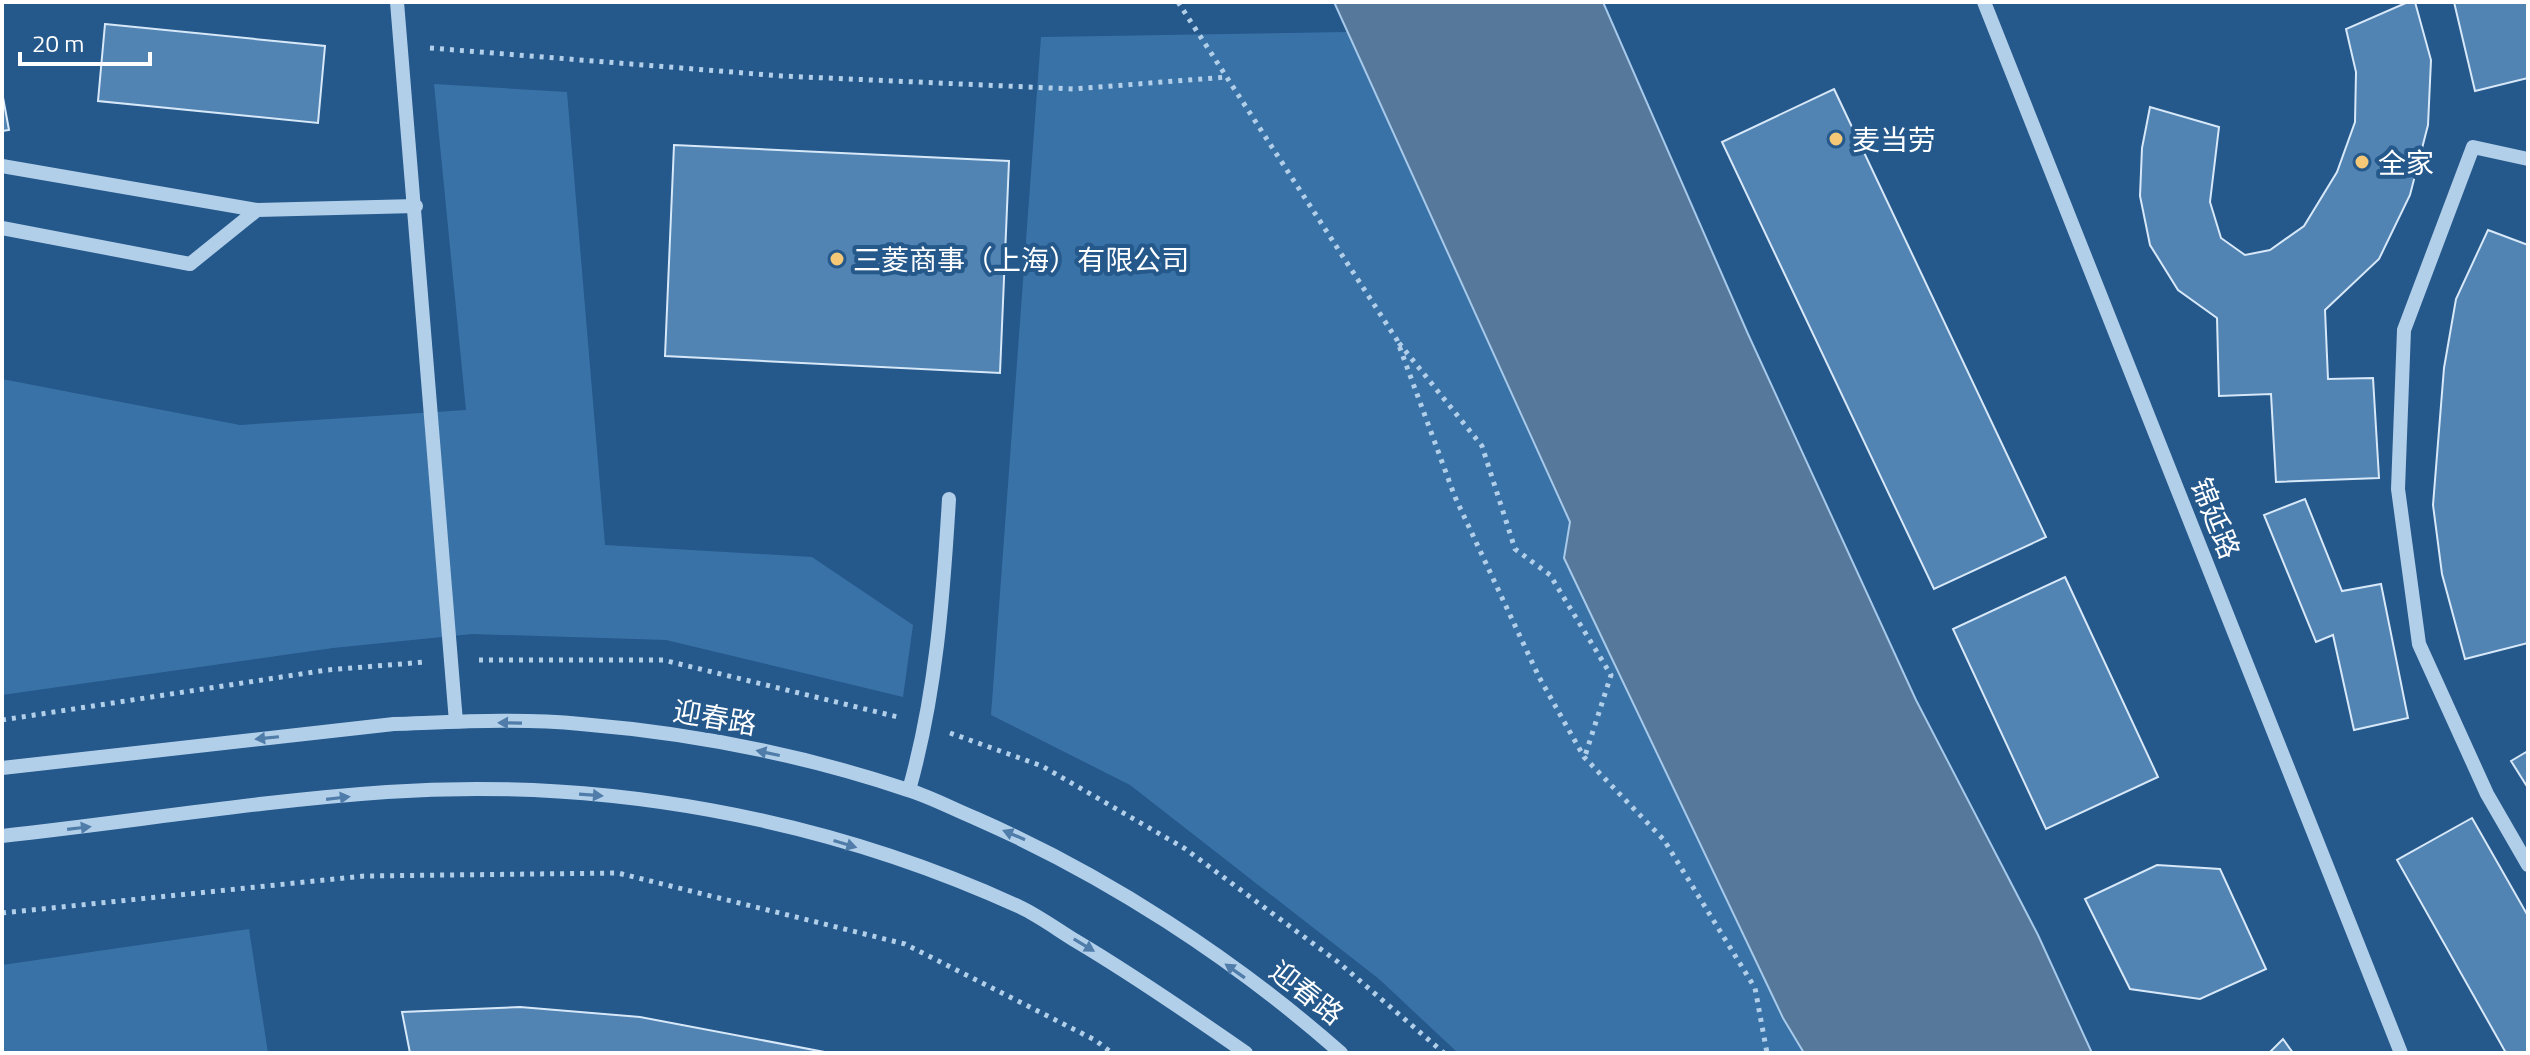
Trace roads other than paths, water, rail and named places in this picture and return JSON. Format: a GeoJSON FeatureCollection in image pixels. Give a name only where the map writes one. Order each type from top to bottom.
{"type":"FeatureCollection","features":[{"type":"Feature","properties":{"kind":"street"},"geometry":{"type":"LineString","coordinates":[[397,2],[456,722]]}},
{"type":"Feature","properties":{"kind":"street","name":"锦延路"},"geometry":{"type":"LineString","coordinates":[[1984,2],[2401,1053]]}},
{"type":"Feature","properties":{"kind":"street"},"geometry":{"type":"LineString","coordinates":[[2528,159],[2473,147],[2404,330],[2398,489],[2419,644],[2487,794],[2528,865]]}},
{"type":"Feature","properties":{"kind":"street"},"geometry":{"type":"LineString","coordinates":[[2,166],[257,210],[416,206]]}},
{"type":"Feature","properties":{"kind":"street"},"geometry":{"type":"LineString","coordinates":[[2,228],[190,264],[257,210]]}},
{"type":"Feature","properties":{"kind":"street"},"geometry":{"type":"LineString","coordinates":[[909,790],[928,725],[941,631],[949,499]]}},
{"type":"Feature","properties":{"kind":"street","name":"迎春路"},"geometry":{"type":"LineString","coordinates":[[2,768],[394,724],[456,722],[580,723],[773,753],[909,790],[1039,846],[1167,923],[1291,1009],[1341,1053]]}},
{"type":"Feature","properties":{"kind":"street"},"geometry":{"type":"LineString","coordinates":[[2,836],[387,792],[485,790],[675,802],[757,818],[927,869],[1023,908],[1138,977],[1246,1053]]}},
{"type":"Feature","properties":{"kind":"place","name":"麦当劳"},"geometry":{"type":"Point","coordinates":[1836,139]}},
{"type":"Feature","properties":{"kind":"place","name":"全家"},"geometry":{"type":"Point","coordinates":[2362,162]}},
{"type":"Feature","properties":{"kind":"place","name":"三菱商事（上海）有限公司"},"geometry":{"type":"Point","coordinates":[837,259]}}]}
